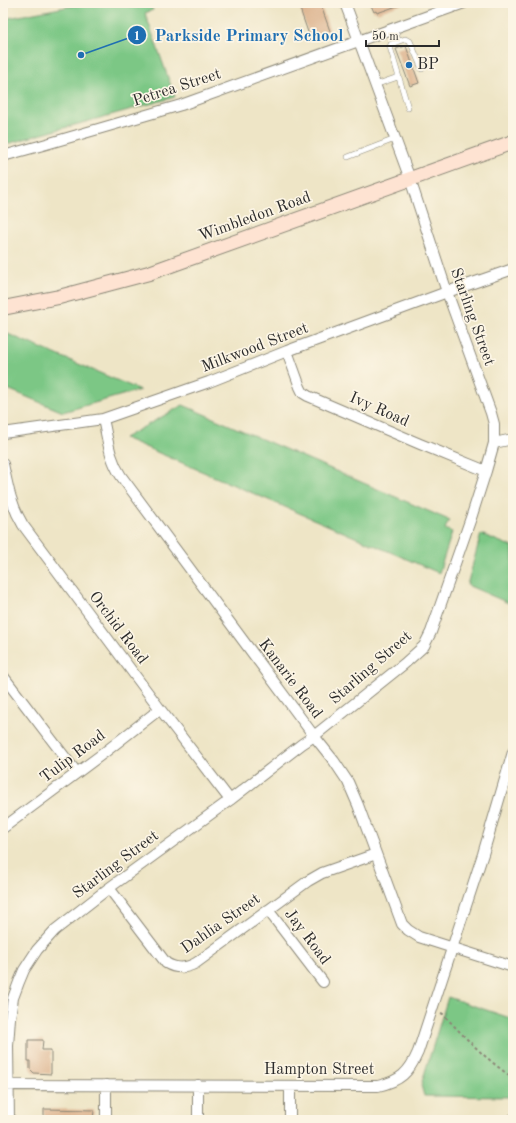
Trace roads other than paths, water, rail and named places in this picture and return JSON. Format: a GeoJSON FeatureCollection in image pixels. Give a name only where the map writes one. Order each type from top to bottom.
{"type":"FeatureCollection","features":[{"type":"Feature","properties":{"kind":"street","name":"Starling Street"},"geometry":{"type":"LineString","coordinates":[[9,1120],[6,1085],[10,1018],[13,998],[22,976],[37,950],[55,930],[109,888],[230,800],[314,736],[404,664],[424,646],[438,614],[486,471],[494,443],[494,424],[491,413],[447,292],[410,179],[345,3]]}},
{"type":"Feature","properties":{"kind":"street","name":"Petrea Street"},"geometry":{"type":"LineString","coordinates":[[3,156],[181,105],[464,3]]}},
{"type":"Feature","properties":{"kind":"street","name":"Wimbledon Road"},"geometry":{"type":"LineString","coordinates":[[3,308],[59,297],[149,272],[513,142]]}},
{"type":"Feature","properties":{"kind":"street","name":"Milkwood Street"},"geometry":{"type":"LineString","coordinates":[[3,433],[103,419],[209,382],[287,351],[513,269]]}},
{"type":"Feature","properties":{"kind":"street","name":"Ivy Road"},"geometry":{"type":"LineString","coordinates":[[287,351],[303,393],[486,471]]}},
{"type":"Feature","properties":{"kind":"street","name":"Kanarie Road"},"geometry":{"type":"LineString","coordinates":[[103,419],[111,458],[120,476],[334,761],[348,782],[402,924],[419,937],[513,967]]}},
{"type":"Feature","properties":{"kind":"street"},"geometry":{"type":"LineString","coordinates":[[494,443],[513,439]]}},
{"type":"Feature","properties":{"kind":"street","name":"Orchid Road"},"geometry":{"type":"LineString","coordinates":[[3,464],[11,501],[23,526],[230,800]]}},
{"type":"Feature","properties":{"kind":"street"},"geometry":{"type":"LineString","coordinates":[[3,676],[77,773]]}},
{"type":"Feature","properties":{"kind":"street","name":"Tulip Road"},"geometry":{"type":"LineString","coordinates":[[3,828],[160,709]]}},
{"type":"Feature","properties":{"kind":"street","name":"Hampton Street"},"geometry":{"type":"LineString","coordinates":[[6,1085],[378,1086],[394,1082],[405,1074],[413,1063],[452,948],[513,752]]}},
{"type":"Feature","properties":{"kind":"street","name":"Dahlia Street"},"geometry":{"type":"LineString","coordinates":[[109,888],[166,963],[174,967],[186,968],[196,963],[308,881],[322,873],[376,854]]}},
{"type":"Feature","properties":{"kind":"street","name":"Jay Road"},"geometry":{"type":"LineString","coordinates":[[268,910],[323,982]]}},
{"type":"Feature","properties":{"kind":"street"},"geometry":{"type":"LineString","coordinates":[[3,994],[13,998]]}},
{"type":"Feature","properties":{"kind":"street"},"geometry":{"type":"LineString","coordinates":[[106,1085],[106,1120]]}},
{"type":"Feature","properties":{"kind":"street"},"geometry":{"type":"LineString","coordinates":[[198,1085],[198,1120]]}},
{"type":"Feature","properties":{"kind":"street"},"geometry":{"type":"LineString","coordinates":[[290,1086],[290,1120]]}},
{"type":"Feature","properties":{"kind":"lane"},"geometry":{"type":"LineString","coordinates":[[394,29],[398,42]]}},
{"type":"Feature","properties":{"kind":"lane"},"geometry":{"type":"LineString","coordinates":[[408,108],[398,77],[390,46],[391,44],[405,40],[410,41],[422,69]]}},
{"type":"Feature","properties":{"kind":"lane"},"geometry":{"type":"LineString","coordinates":[[375,85],[398,77]]}},
{"type":"Feature","properties":{"kind":"lane"},"geometry":{"type":"LineString","coordinates":[[348,157],[395,139]]}},
{"type":"Feature","properties":{"kind":"place","name":"Parkside Primary School"},"geometry":{"type":"Point","coordinates":[81,55]}},
{"type":"Feature","properties":{"kind":"place","name":"BP"},"geometry":{"type":"Point","coordinates":[409,65]}}]}
